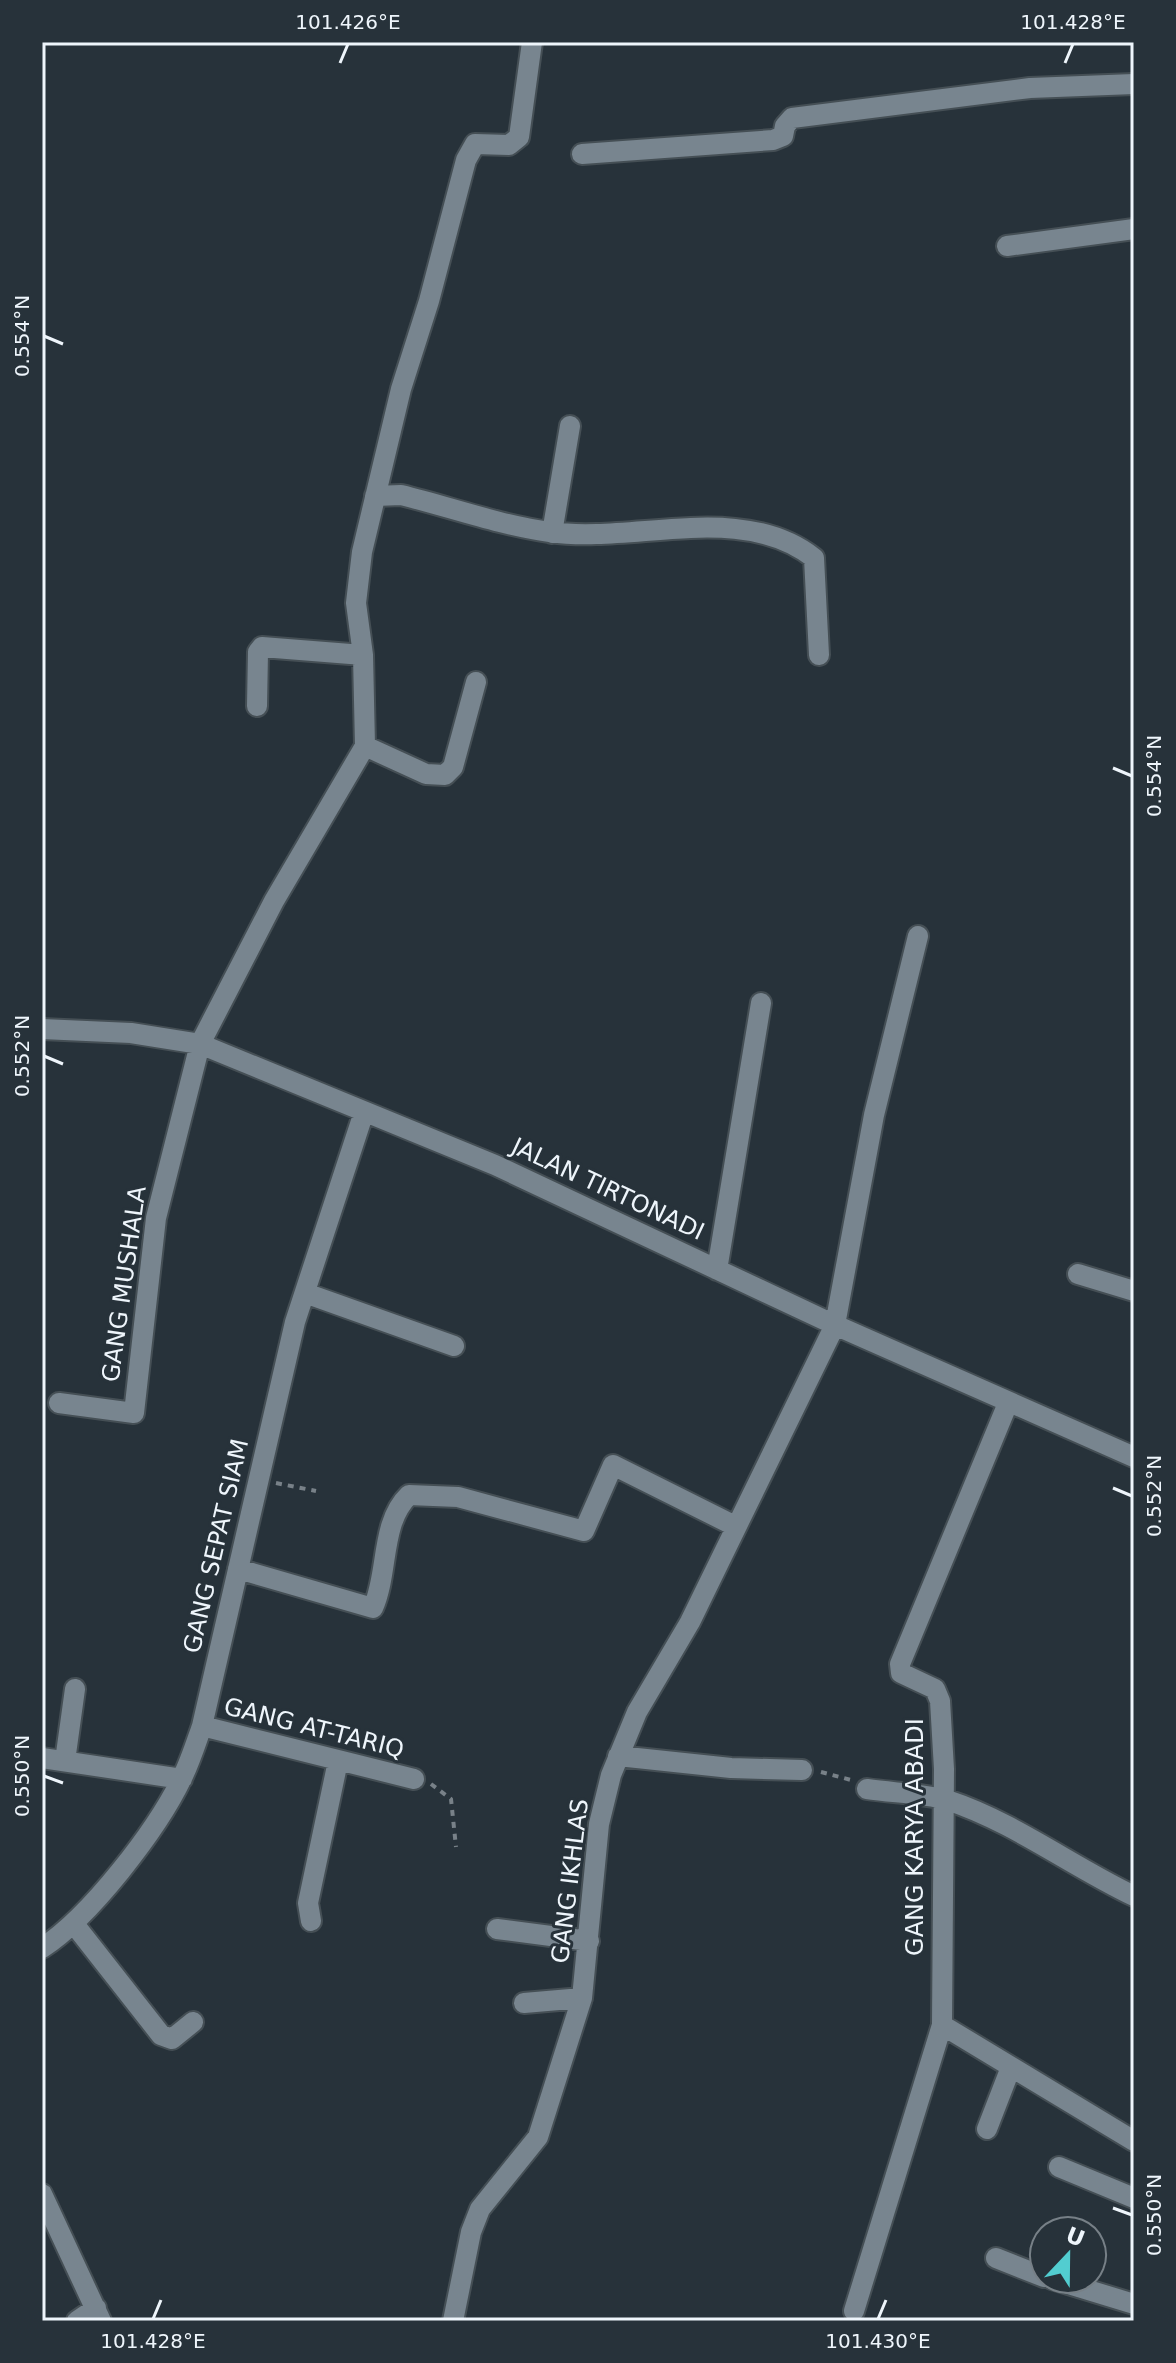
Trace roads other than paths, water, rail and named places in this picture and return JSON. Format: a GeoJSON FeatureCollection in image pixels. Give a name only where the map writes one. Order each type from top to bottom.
{"type":"FeatureCollection","features":[{"type":"Feature","properties":{"kind":"street"},"geometry":{"type":"LineString","coordinates":[[200,1044],[274,901],[327,816],[365,746],[363,655],[356,603],[362,552],[375,496],[401,389],[429,301],[470,149],[485,142],[509,145],[519,137],[532,42]]}},
{"type":"Feature","properties":{"kind":"street"},"geometry":{"type":"LineString","coordinates":[[582,154],[773,140],[783,136],[792,118],[1030,88],[1134,84]]}},
{"type":"Feature","properties":{"kind":"street"},"geometry":{"type":"LineString","coordinates":[[1007,246],[1134,229]]}},
{"type":"Feature","properties":{"kind":"street"},"geometry":{"type":"LineString","coordinates":[[552,533],[570,426]]}},
{"type":"Feature","properties":{"kind":"street"},"geometry":{"type":"LineString","coordinates":[[375,496],[401,495],[552,533],[735,530],[778,537],[797,544],[814,558],[819,655]]}},
{"type":"Feature","properties":{"kind":"street"},"geometry":{"type":"LineString","coordinates":[[257,706],[258,652],[262,647],[363,655]]}},
{"type":"Feature","properties":{"kind":"street"},"geometry":{"type":"LineString","coordinates":[[365,746],[426,774],[445,775],[453,767],[476,682]]}},
{"type":"Feature","properties":{"kind":"street","name":"GANG IKHLAS"},"geometry":{"type":"LineString","coordinates":[[453,2321],[471,2232],[480,2209],[538,2137],[582,1998],[599,1824],[618,1756],[637,1712],[690,1622],[835,1325],[874,1115],[918,936]]}},
{"type":"Feature","properties":{"kind":"street"},"geometry":{"type":"LineString","coordinates":[[717,1270],[761,1003]]}},
{"type":"Feature","properties":{"kind":"street","name":"JALAN TIRTONADI"},"geometry":{"type":"LineString","coordinates":[[42,1029],[131,1033],[200,1044],[495,1165],[835,1325],[1134,1457]]}},
{"type":"Feature","properties":{"kind":"street","name":"GANG MUSHALA"},"geometry":{"type":"LineString","coordinates":[[59,1403],[134,1413],[156,1218],[200,1044]]}},
{"type":"Feature","properties":{"kind":"street","name":"GANG SEPAT SIAM"},"geometry":{"type":"LineString","coordinates":[[42,1948],[74,1924],[119,1869],[182,1779],[202,1726],[258,1479],[305,1293],[364,1112]]}},
{"type":"Feature","properties":{"kind":"street"},"geometry":{"type":"LineString","coordinates":[[1078,1274],[1134,1291]]}},
{"type":"Feature","properties":{"kind":"street"},"geometry":{"type":"LineString","coordinates":[[305,1293],[454,1346]]}},
{"type":"Feature","properties":{"kind":"street","name":"GANG KARYA ABADI"},"geometry":{"type":"LineString","coordinates":[[854,2311],[942,2025],[944,1799],[940,1701],[935,1689],[901,1673],[900,1664],[1008,1403]]}},
{"type":"Feature","properties":{"kind":"street"},"geometry":{"type":"LineString","coordinates":[[238,1569],[373,1608],[389,1534],[397,1512],[409,1495],[458,1497],[584,1531],[613,1465],[735,1526]]}},
{"type":"Feature","properties":{"kind":"street"},"geometry":{"type":"LineString","coordinates":[[65,1761],[75,1689]]}},
{"type":"Feature","properties":{"kind":"street","name":"GANG AT-TARIQ"},"geometry":{"type":"LineString","coordinates":[[202,1726],[414,1779]]}},
{"type":"Feature","properties":{"kind":"street"},"geometry":{"type":"LineString","coordinates":[[618,1756],[731,1768],[802,1770]]}},
{"type":"Feature","properties":{"kind":"street"},"geometry":{"type":"LineString","coordinates":[[42,1758],[182,1779]]}},
{"type":"Feature","properties":{"kind":"street"},"geometry":{"type":"LineString","coordinates":[[311,1921],[308,1903],[338,1761]]}},
{"type":"Feature","properties":{"kind":"street"},"geometry":{"type":"LineString","coordinates":[[867,1789],[944,1799],[995,1818],[1088,1874],[1134,1896]]}},
{"type":"Feature","properties":{"kind":"street"},"geometry":{"type":"LineString","coordinates":[[74,1924],[161,2035],[172,2039],[193,2022]]}},
{"type":"Feature","properties":{"kind":"street"},"geometry":{"type":"LineString","coordinates":[[497,1929],[589,1941]]}},
{"type":"Feature","properties":{"kind":"street"},"geometry":{"type":"LineString","coordinates":[[524,2003],[582,1998]]}},
{"type":"Feature","properties":{"kind":"street"},"geometry":{"type":"LineString","coordinates":[[942,2025],[1134,2141]]}},
{"type":"Feature","properties":{"kind":"street"},"geometry":{"type":"LineString","coordinates":[[987,2129],[1011,2067]]}},
{"type":"Feature","properties":{"kind":"street"},"geometry":{"type":"LineString","coordinates":[[1059,2167],[1134,2198]]}},
{"type":"Feature","properties":{"kind":"street"},"geometry":{"type":"LineString","coordinates":[[42,2194],[98,2314],[77,2321]]}},
{"type":"Feature","properties":{"kind":"street"},"geometry":{"type":"LineString","coordinates":[[996,2258],[1028,2271]]}},
{"type":"Feature","properties":{"kind":"street"},"geometry":{"type":"LineString","coordinates":[[1104,2295],[1134,2304]]}},
{"type":"Feature","properties":{"kind":"street"},"geometry":{"type":"LineString","coordinates":[[1128,2321],[1134,2311]]}}]}
